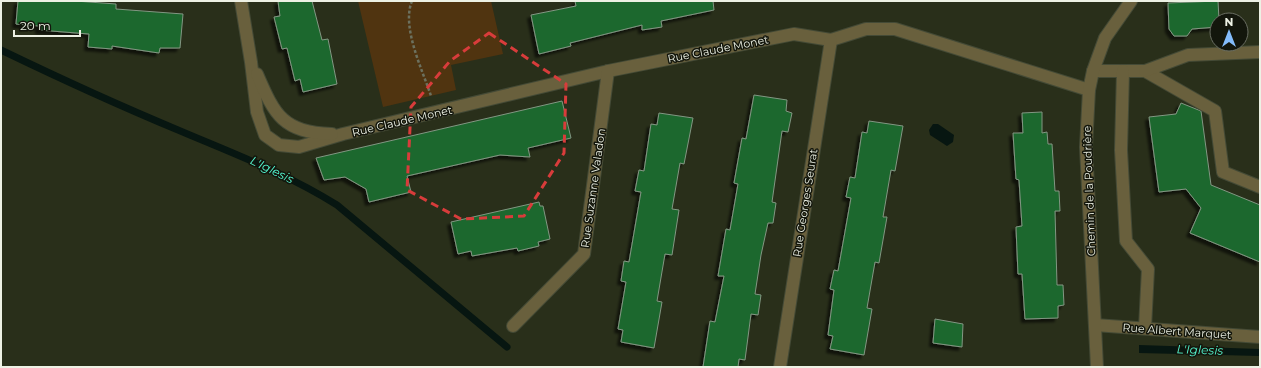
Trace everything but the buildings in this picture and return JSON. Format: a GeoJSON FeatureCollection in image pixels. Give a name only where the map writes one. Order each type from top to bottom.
{"type":"FeatureCollection","features":[{"type":"Feature","properties":{"kind":"street"},"geometry":{"type":"LineString","coordinates":[[241,1],[257,112],[265,135],[279,145],[299,147],[343,134]]}},
{"type":"Feature","properties":{"kind":"street","name":"Chemin de la Poudrière"},"geometry":{"type":"LineString","coordinates":[[1096,367],[1086,147],[1089,90],[1093,71],[1106,38],[1131,1]]}},
{"type":"Feature","properties":{"kind":"street","name":"Rue Claude Monet"},"geometry":{"type":"LineString","coordinates":[[343,134],[608,71],[794,34],[831,40],[866,29],[895,29],[1089,90]]}},
{"type":"Feature","properties":{"kind":"street","name":"Rue Georges Seurat"},"geometry":{"type":"LineString","coordinates":[[780,367],[831,40]]}},
{"type":"Feature","properties":{"kind":"street"},"geometry":{"type":"LineString","coordinates":[[1093,71],[1145,71],[1188,56],[1260,52]]}},
{"type":"Feature","properties":{"kind":"street"},"geometry":{"type":"LineString","coordinates":[[251,62],[270,106],[287,123],[310,133],[343,134]]}},
{"type":"Feature","properties":{"kind":"street","name":"Rue Suzanne Valadon"},"geometry":{"type":"LineString","coordinates":[[513,326],[584,254],[608,71]]}},
{"type":"Feature","properties":{"kind":"street"},"geometry":{"type":"LineString","coordinates":[[1123,71],[1122,150],[1126,241],[1148,270],[1145,328]]}},
{"type":"Feature","properties":{"kind":"street"},"geometry":{"type":"LineString","coordinates":[[1145,71],[1216,112],[1222,172],[1260,187]]}},
{"type":"Feature","properties":{"kind":"street","name":"Rue Albert Marquet"},"geometry":{"type":"LineString","coordinates":[[1095,325],[1260,337]]}},
{"type":"Feature","properties":{"kind":"path"},"geometry":{"type":"LineString","coordinates":[[412,1],[409,9],[414,51],[435,113]]}},
{"type":"Feature","properties":{"kind":"highlighted area"},"geometry":{"type":"Polygon","coordinates":[[[489,33],[566,84],[564,153],[524,216],[461,219],[407,190],[411,107],[450,61],[489,33]]]}},
{"type":"Feature","properties":{"kind":"shaded area"},"geometry":{"type":"Polygon","coordinates":[[[358,1],[491,1],[503,54],[451,65],[456,90],[383,107],[358,1]]]}},
{"type":"Feature","properties":{"kind":"water"},"geometry":{"type":"Polygon","coordinates":[[[933,124],[938,124],[954,135],[953,142],[947,146],[930,135],[929,130],[933,124]]]}},
{"type":"Feature","properties":{"kind":"water"},"geometry":{"type":"Polygon","coordinates":[[[1139,345],[1260,349],[1260,356],[1139,353],[1139,345]]]}},
{"type":"Feature","properties":{"kind":"waterway","name":"L'Iglesis"},"geometry":{"type":"LineString","coordinates":[[1,50],[156,121],[279,173],[337,205],[507,347]]}}]}
